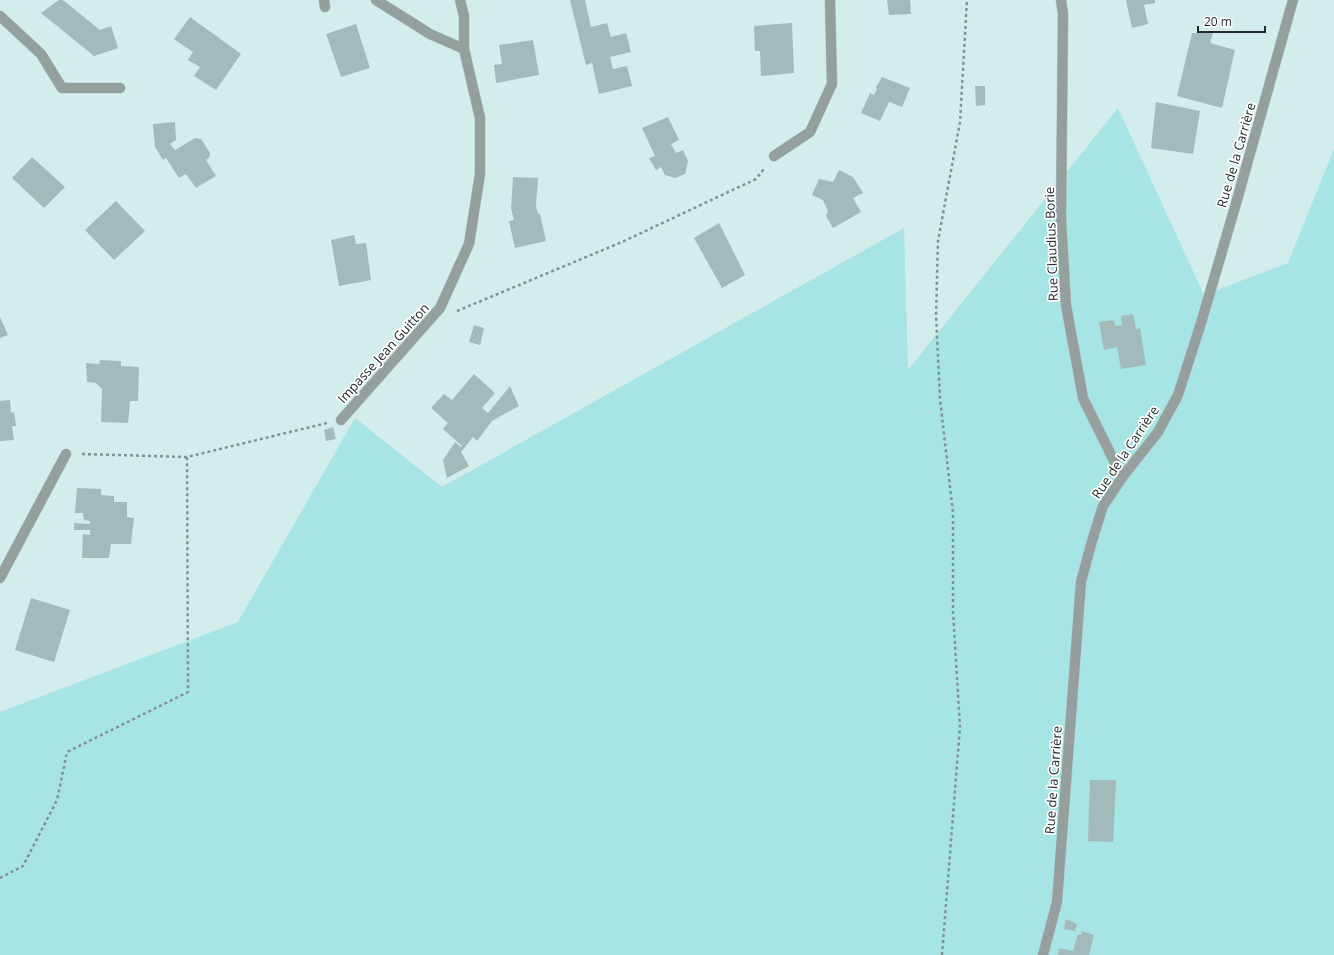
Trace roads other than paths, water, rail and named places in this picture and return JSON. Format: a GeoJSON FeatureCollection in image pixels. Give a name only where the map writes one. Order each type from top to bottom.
{"type":"FeatureCollection","features":[{"type":"Feature","properties":{"kind":"street"},"geometry":{"type":"LineString","coordinates":[[376,0],[430,34],[464,49]]}},
{"type":"Feature","properties":{"kind":"street","name":"Impasse Jean Guitton"},"geometry":{"type":"LineString","coordinates":[[341,420],[440,308],[468,244],[480,174],[480,118],[464,49],[464,16],[460,0]]}},
{"type":"Feature","properties":{"kind":"street"},"geometry":{"type":"LineString","coordinates":[[774,156],[810,132],[832,84],[830,0]]}},
{"type":"Feature","properties":{"kind":"street","name":"Rue Claudius Borie"},"geometry":{"type":"LineString","coordinates":[[1061,0],[1063,14],[1061,218],[1066,305],[1083,398],[1116,465],[1124,475]]}},
{"type":"Feature","properties":{"kind":"street","name":"Rue de la Carrière"},"geometry":{"type":"LineString","coordinates":[[1043,955],[1056,902],[1081,582],[1103,506],[1124,475],[1158,432],[1178,395],[1220,258],[1293,0]]}},
{"type":"Feature","properties":{"kind":"street"},"geometry":{"type":"LineString","coordinates":[[0,16],[40,54],[62,88],[120,88]]}},
{"type":"Feature","properties":{"kind":"street"},"geometry":{"type":"LineString","coordinates":[[0,578],[66,454]]}}]}
